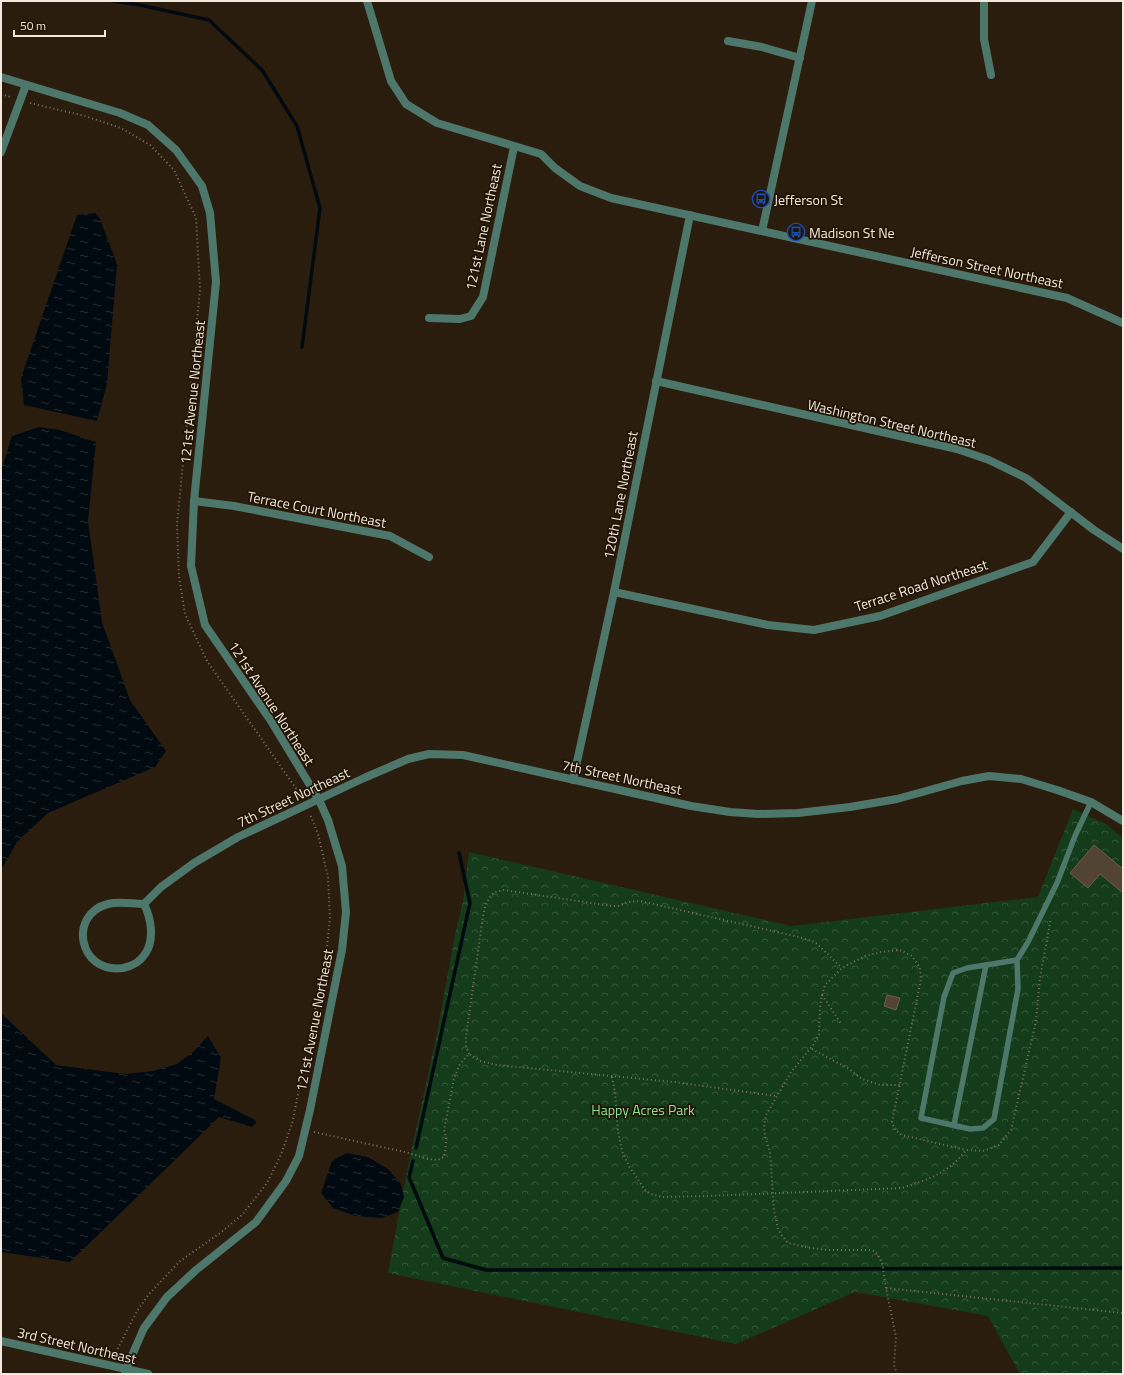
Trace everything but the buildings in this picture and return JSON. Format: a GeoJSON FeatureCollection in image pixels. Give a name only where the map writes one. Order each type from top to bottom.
{"type":"FeatureCollection","features":[{"type":"Feature","properties":{"kind":"street","name":"Jefferson Street Northeast"},"geometry":{"type":"LineString","coordinates":[[367,1],[391,81],[406,104],[437,123],[541,154],[555,168],[580,186],[605,195],[690,215],[1066,298],[1123,323]]}},
{"type":"Feature","properties":{"kind":"street"},"geometry":{"type":"LineString","coordinates":[[762,231],[812,1]]}},
{"type":"Feature","properties":{"kind":"street"},"geometry":{"type":"LineString","coordinates":[[984,1],[984,39],[991,75]]}},
{"type":"Feature","properties":{"kind":"street"},"geometry":{"type":"LineString","coordinates":[[728,41],[800,58]]}},
{"type":"Feature","properties":{"kind":"street"},"geometry":{"type":"LineString","coordinates":[[1,77],[26,85],[1,152]]}},
{"type":"Feature","properties":{"kind":"street","name":"121st Avenue Northeast"},"geometry":{"type":"LineString","coordinates":[[26,85],[120,113],[148,125],[176,150],[202,186],[210,213],[216,282],[194,501],[191,566],[205,625],[271,721],[319,800],[328,820],[342,866],[346,912],[339,965],[299,1156],[286,1180],[256,1222],[196,1270],[167,1297],[144,1328],[125,1371]]}},
{"type":"Feature","properties":{"kind":"street","name":"121st Lane Northeast"},"geometry":{"type":"LineString","coordinates":[[429,318],[452,319],[471,316],[483,297],[514,147]]}},
{"type":"Feature","properties":{"kind":"street","name":"120th Lane Northeast"},"geometry":{"type":"LineString","coordinates":[[573,780],[614,592],[690,215]]}},
{"type":"Feature","properties":{"kind":"street","name":"Washington Street Northeast"},"geometry":{"type":"LineString","coordinates":[[656,381],[957,449],[989,460],[1026,478],[1094,530],[1123,548]]}},
{"type":"Feature","properties":{"kind":"street","name":"Terrace Court Northeast"},"geometry":{"type":"LineString","coordinates":[[194,501],[234,506],[390,536],[429,557]]}},
{"type":"Feature","properties":{"kind":"street","name":"Terrace Road Northeast"},"geometry":{"type":"LineString","coordinates":[[614,592],[768,625],[814,630],[880,616],[1033,562],[1071,512]]}},
{"type":"Feature","properties":{"kind":"street","name":"7th Street Northeast"},"geometry":{"type":"LineString","coordinates":[[144,904],[162,887],[194,863],[238,837],[364,778],[408,759],[429,754],[463,755],[692,806],[730,812],[758,814],[798,813],[850,807],[897,799],[962,781],[989,776],[1021,779],[1091,802],[1123,821]]}},
{"type":"Feature","properties":{"kind":"street"},"geometry":{"type":"LineString","coordinates":[[118,902],[144,904],[148,913],[150,940],[147,952],[139,962],[127,967],[113,969],[98,965],[87,953],[83,940],[83,930],[86,919],[93,911],[106,904],[118,902]]}},
{"type":"Feature","properties":{"kind":"street","name":"3rd Street Northeast"},"geometry":{"type":"LineString","coordinates":[[1,1341],[109,1365],[125,1371],[148,1374]]}},
{"type":"Feature","properties":{"kind":"lane"},"geometry":{"type":"LineString","coordinates":[[1017,960],[966,968],[953,973],[944,997],[921,1118],[970,1129],[983,1128],[994,1119],[1018,990],[1017,960],[1028,942],[1057,883],[1075,836],[1091,802]]}},
{"type":"Feature","properties":{"kind":"lane"},"geometry":{"type":"LineString","coordinates":[[954,1125],[986,965]]}},
{"type":"Feature","properties":{"kind":"path"},"geometry":{"type":"LineString","coordinates":[[1,94],[85,116],[121,128],[150,146],[174,170],[196,218],[200,290],[177,524],[179,577],[185,614],[207,661],[298,790],[307,806],[318,834],[328,877],[330,918],[327,948],[291,1125],[280,1157],[267,1184],[242,1215],[220,1233],[180,1261],[149,1294],[136,1312],[109,1365]]}},
{"type":"Feature","properties":{"kind":"path"},"geometry":{"type":"LineString","coordinates":[[776,1096],[674,1082],[498,1065],[480,1061],[469,1054],[466,1047],[466,1036],[486,903],[493,893],[503,890],[612,906],[640,901],[815,942],[842,968]]}},
{"type":"Feature","properties":{"kind":"path"},"geometry":{"type":"LineString","coordinates":[[897,1374],[894,1365],[896,1337],[881,1260],[877,1253],[872,1250],[828,1250],[788,1243],[778,1229],[772,1194],[770,1152],[765,1137],[764,1127],[766,1115],[791,1072],[812,1049],[819,1034],[820,1007],[825,985],[842,968],[865,956],[881,952],[900,950],[912,956],[920,968],[921,978],[892,1122],[895,1130],[902,1135],[966,1150]]}},
{"type":"Feature","properties":{"kind":"path"},"geometry":{"type":"LineString","coordinates":[[822,995],[842,1025]]}},
{"type":"Feature","properties":{"kind":"path"},"geometry":{"type":"LineString","coordinates":[[812,1049],[848,1069],[862,1080],[880,1085],[900,1085]]}},
{"type":"Feature","properties":{"kind":"path"},"geometry":{"type":"LineString","coordinates":[[305,1130],[409,1153],[428,1159],[438,1160],[444,1157],[446,1148],[446,1137],[444,1130],[454,1078],[460,1064],[469,1054]]}},
{"type":"Feature","properties":{"kind":"path"},"geometry":{"type":"LineString","coordinates":[[612,1077],[616,1092],[618,1131],[622,1151],[629,1166],[645,1190],[651,1194],[662,1197],[772,1194]]}},
{"type":"Feature","properties":{"kind":"path"},"geometry":{"type":"LineString","coordinates":[[886,1288],[1123,1313]]}},
{"type":"Feature","properties":{"kind":"green space","name":"Happy Acres Park"},"geometry":{"type":"Polygon","coordinates":[[[1073,809],[1106,824],[1123,838],[1123,1374],[1020,1374],[988,1316],[855,1292],[736,1344],[388,1273],[409,1161],[436,1038],[456,930],[463,902],[469,852],[791,926],[1038,897],[1073,809]]]}},
{"type":"Feature","properties":{"kind":"water"},"geometry":{"type":"Polygon","coordinates":[[[95,213],[100,219],[117,264],[107,384],[97,421],[24,405],[21,378],[77,215],[95,213]]]}},
{"type":"Feature","properties":{"kind":"water"},"geometry":{"type":"Polygon","coordinates":[[[39,427],[60,430],[96,442],[88,521],[102,622],[130,700],[166,751],[155,767],[48,813],[17,842],[1,870],[1,471],[12,436],[39,427]]]}},
{"type":"Feature","properties":{"kind":"water"},"geometry":{"type":"Polygon","coordinates":[[[1,1013],[56,1065],[125,1074],[153,1071],[177,1064],[193,1052],[208,1036],[221,1058],[214,1099],[255,1120],[256,1123],[252,1127],[219,1117],[70,1262],[1,1252],[1,1013]]]}},
{"type":"Feature","properties":{"kind":"water"},"geometry":{"type":"Polygon","coordinates":[[[346,1153],[368,1157],[388,1169],[401,1184],[404,1197],[398,1212],[382,1218],[355,1216],[333,1208],[321,1193],[332,1161],[346,1153]]]}},
{"type":"Feature","properties":{"kind":"waterway"},"geometry":{"type":"LineString","coordinates":[[113,1],[140,5],[209,20],[262,70],[297,126],[320,208],[302,347]]}},
{"type":"Feature","properties":{"kind":"waterway"},"geometry":{"type":"LineString","coordinates":[[416,1148],[470,903],[459,853]]}},
{"type":"Feature","properties":{"kind":"waterway"},"geometry":{"type":"LineString","coordinates":[[413,1161],[409,1177],[443,1258],[486,1270],[1123,1268]]}},
{"type":"Feature","properties":{"kind":"place","name":"Jefferson St"},"geometry":{"type":"Point","coordinates":[761,199]}},
{"type":"Feature","properties":{"kind":"place","name":"Madison St Ne"},"geometry":{"type":"Point","coordinates":[796,232]}}]}
